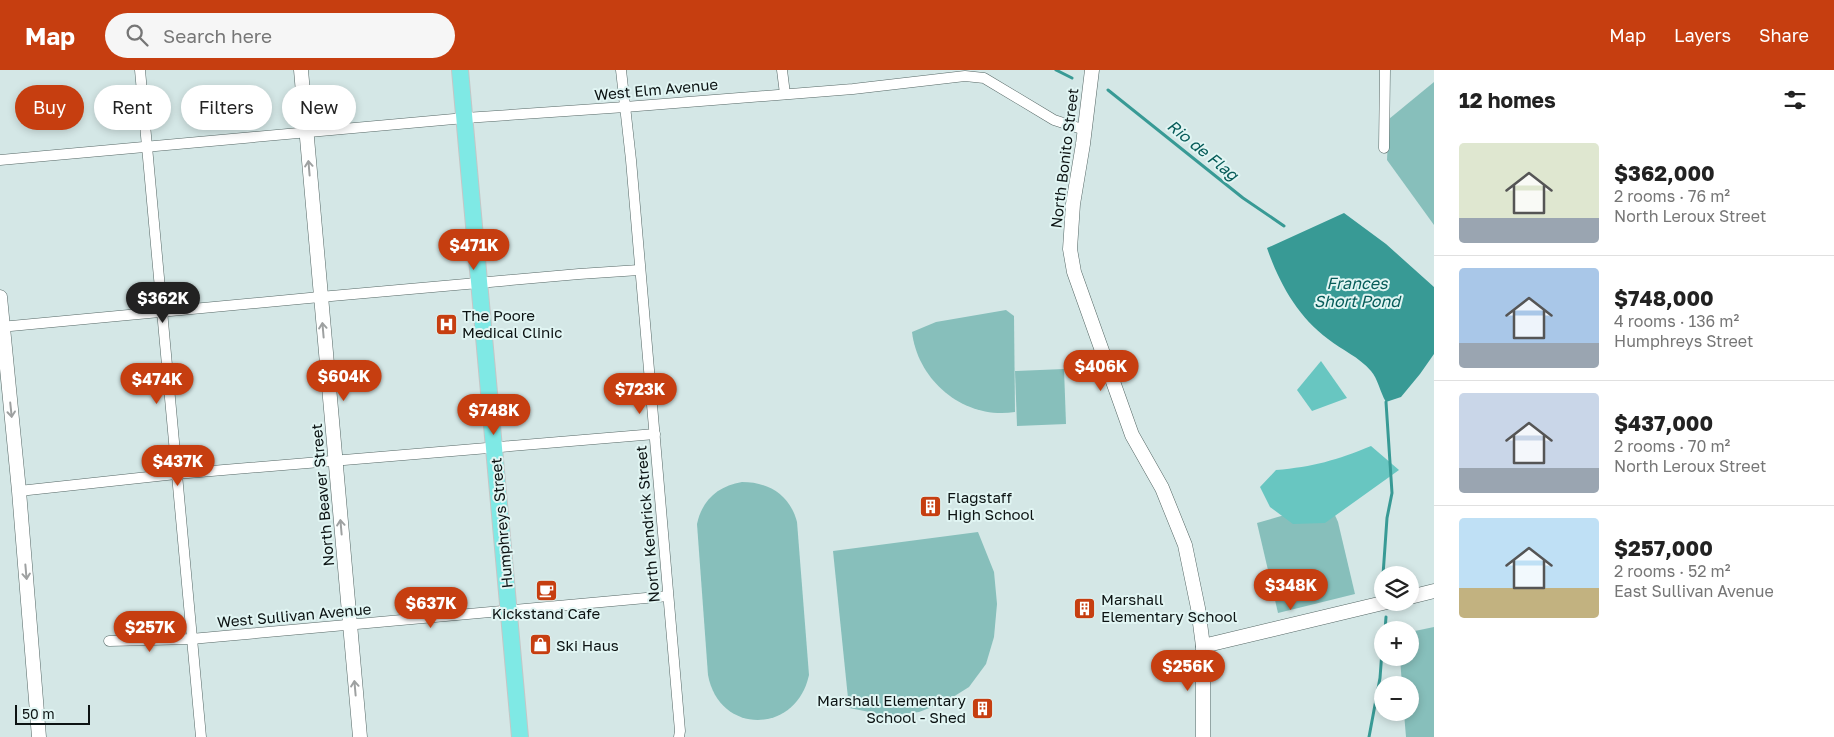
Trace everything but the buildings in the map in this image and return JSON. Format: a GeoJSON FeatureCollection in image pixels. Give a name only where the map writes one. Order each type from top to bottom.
{"type":"FeatureCollection","features":[{"type":"Feature","properties":{"kind":"main road","name":"Humphreys Street"},"geometry":{"type":"LineString","coordinates":[[460,70],[510,609],[520,737]]}},
{"type":"Feature","properties":{"kind":"street"},"geometry":{"type":"LineString","coordinates":[[140,70],[200,737]]}},
{"type":"Feature","properties":{"kind":"street","name":"North Beaver Street"},"geometry":{"type":"LineString","coordinates":[[301,70],[360,737]]}},
{"type":"Feature","properties":{"kind":"street","name":"North Kendrick Street"},"geometry":{"type":"LineString","coordinates":[[621,70],[680,737]]}},
{"type":"Feature","properties":{"kind":"street"},"geometry":{"type":"LineString","coordinates":[[782,70],[785,94]]}},
{"type":"Feature","properties":{"kind":"street","name":"North Bonito Street"},"geometry":{"type":"LineString","coordinates":[[1092,70],[1073,204],[1070,249],[1074,272],[1132,435],[1162,488],[1182,536],[1198,608],[1203,646],[1203,737]]}},
{"type":"Feature","properties":{"kind":"street"},"geometry":{"type":"LineString","coordinates":[[1384,70],[1384,148]]}},
{"type":"Feature","properties":{"kind":"street","name":"West Elm Avenue"},"geometry":{"type":"LineString","coordinates":[[0,160],[464,118],[625,108],[853,89],[965,76],[984,78],[1054,120],[1085,130]]}},
{"type":"Feature","properties":{"kind":"street"},"geometry":{"type":"LineString","coordinates":[[1,327],[320,296],[640,270]]}},
{"type":"Feature","properties":{"kind":"street"},"geometry":{"type":"LineString","coordinates":[[0,297],[1,327],[19,491],[39,737]]}},
{"type":"Feature","properties":{"kind":"street"},"geometry":{"type":"LineString","coordinates":[[19,491],[176,474],[654,434]]}},
{"type":"Feature","properties":{"kind":"street"},"geometry":{"type":"LineString","coordinates":[[1419,595],[1434,591]]}},
{"type":"Feature","properties":{"kind":"street","name":"West Sullivan Avenue"},"geometry":{"type":"LineString","coordinates":[[109,641],[191,639],[668,596]]}},
{"type":"Feature","properties":{"kind":"street"},"geometry":{"type":"LineString","coordinates":[[1203,646],[1374,605]]}},
{"type":"Feature","properties":{"kind":"shaded area"},"geometry":{"type":"Polygon","coordinates":[[[1434,82],[1434,225],[1387,160],[1389,119],[1434,82]]]}},
{"type":"Feature","properties":{"kind":"shaded area"},"geometry":{"type":"Polygon","coordinates":[[[1006,310],[1014,316],[1015,412],[996,413],[979,410],[947,394],[934,381],[924,367],[916,350],[912,332],[936,322],[1006,310]]]}},
{"type":"Feature","properties":{"kind":"shaded area"},"geometry":{"type":"Polygon","coordinates":[[[1321,361],[1347,398],[1312,411],[1297,390],[1321,361]]]}},
{"type":"Feature","properties":{"kind":"shaded area"},"geometry":{"type":"Polygon","coordinates":[[[1064,369],[1066,424],[1017,426],[1015,371],[1064,369]]]}},
{"type":"Feature","properties":{"kind":"shaded area"},"geometry":{"type":"Polygon","coordinates":[[[1371,446],[1399,470],[1325,523],[1293,524],[1270,507],[1260,487],[1276,470],[1325,462],[1371,446]]]}},
{"type":"Feature","properties":{"kind":"shaded area"},"geometry":{"type":"Polygon","coordinates":[[[742,482],[761,484],[777,492],[784,497],[794,513],[797,522],[809,675],[801,695],[789,709],[774,717],[758,720],[741,717],[727,709],[715,695],[708,675],[697,524],[699,515],[712,496],[726,487],[742,482]]]}},
{"type":"Feature","properties":{"kind":"shaded area"},"geometry":{"type":"Polygon","coordinates":[[[1319,505],[1334,513],[1338,522],[1355,594],[1278,613],[1257,523],[1319,505]]]}},
{"type":"Feature","properties":{"kind":"shaded area"},"geometry":{"type":"Polygon","coordinates":[[[978,532],[994,572],[997,604],[994,637],[986,664],[969,687],[945,702],[919,712],[890,716],[849,708],[833,551],[978,532]]]}},
{"type":"Feature","properties":{"kind":"shaded area"},"geometry":{"type":"Polygon","coordinates":[[[1434,627],[1434,737],[1406,737],[1405,721],[1419,721],[1419,676],[1401,676],[1401,666],[1419,666],[1419,630],[1434,627]]]}},
{"type":"Feature","properties":{"kind":"water","name":"Frances Short Pond"},"geometry":{"type":"Polygon","coordinates":[[[1344,213],[1386,244],[1434,287],[1434,354],[1401,397],[1386,402],[1371,371],[1317,330],[1299,310],[1277,274],[1267,248],[1344,213]]]}},
{"type":"Feature","properties":{"kind":"waterway","name":"Rio de Flag"},"geometry":{"type":"LineString","coordinates":[[1056,70],[1072,78]]}},
{"type":"Feature","properties":{"kind":"waterway","name":"Rio de Flag"},"geometry":{"type":"LineString","coordinates":[[1108,90],[1243,198],[1284,226]]}},
{"type":"Feature","properties":{"kind":"waterway","name":"Rio de Flag"},"geometry":{"type":"LineString","coordinates":[[1384,566],[1387,518],[1392,493],[1386,402]]}},
{"type":"Feature","properties":{"kind":"waterway","name":"Rio de Flag"},"geometry":{"type":"LineString","coordinates":[[1386,617],[1386,621]]}},
{"type":"Feature","properties":{"kind":"waterway","name":"Rio de Flag"},"geometry":{"type":"LineString","coordinates":[[1369,737],[1381,666]]}},
{"type":"Feature","properties":{"kind":"place","name":"The Poore Medical Clinic"},"geometry":{"type":"Point","coordinates":[446,324]}},
{"type":"Feature","properties":{"kind":"place","name":"Flagstaff High School"},"geometry":{"type":"Point","coordinates":[931,506]}},
{"type":"Feature","properties":{"kind":"place","name":"Kickstand Cafe"},"geometry":{"type":"Point","coordinates":[546,590]}},
{"type":"Feature","properties":{"kind":"place","name":"Marshall Elementary School"},"geometry":{"type":"Point","coordinates":[1085,608]}},
{"type":"Feature","properties":{"kind":"place","name":"Ski Haus"},"geometry":{"type":"Point","coordinates":[540,645]}},
{"type":"Feature","properties":{"kind":"place","name":"Marshall Elementary School - Shed"},"geometry":{"type":"Point","coordinates":[982,709]}}]}
